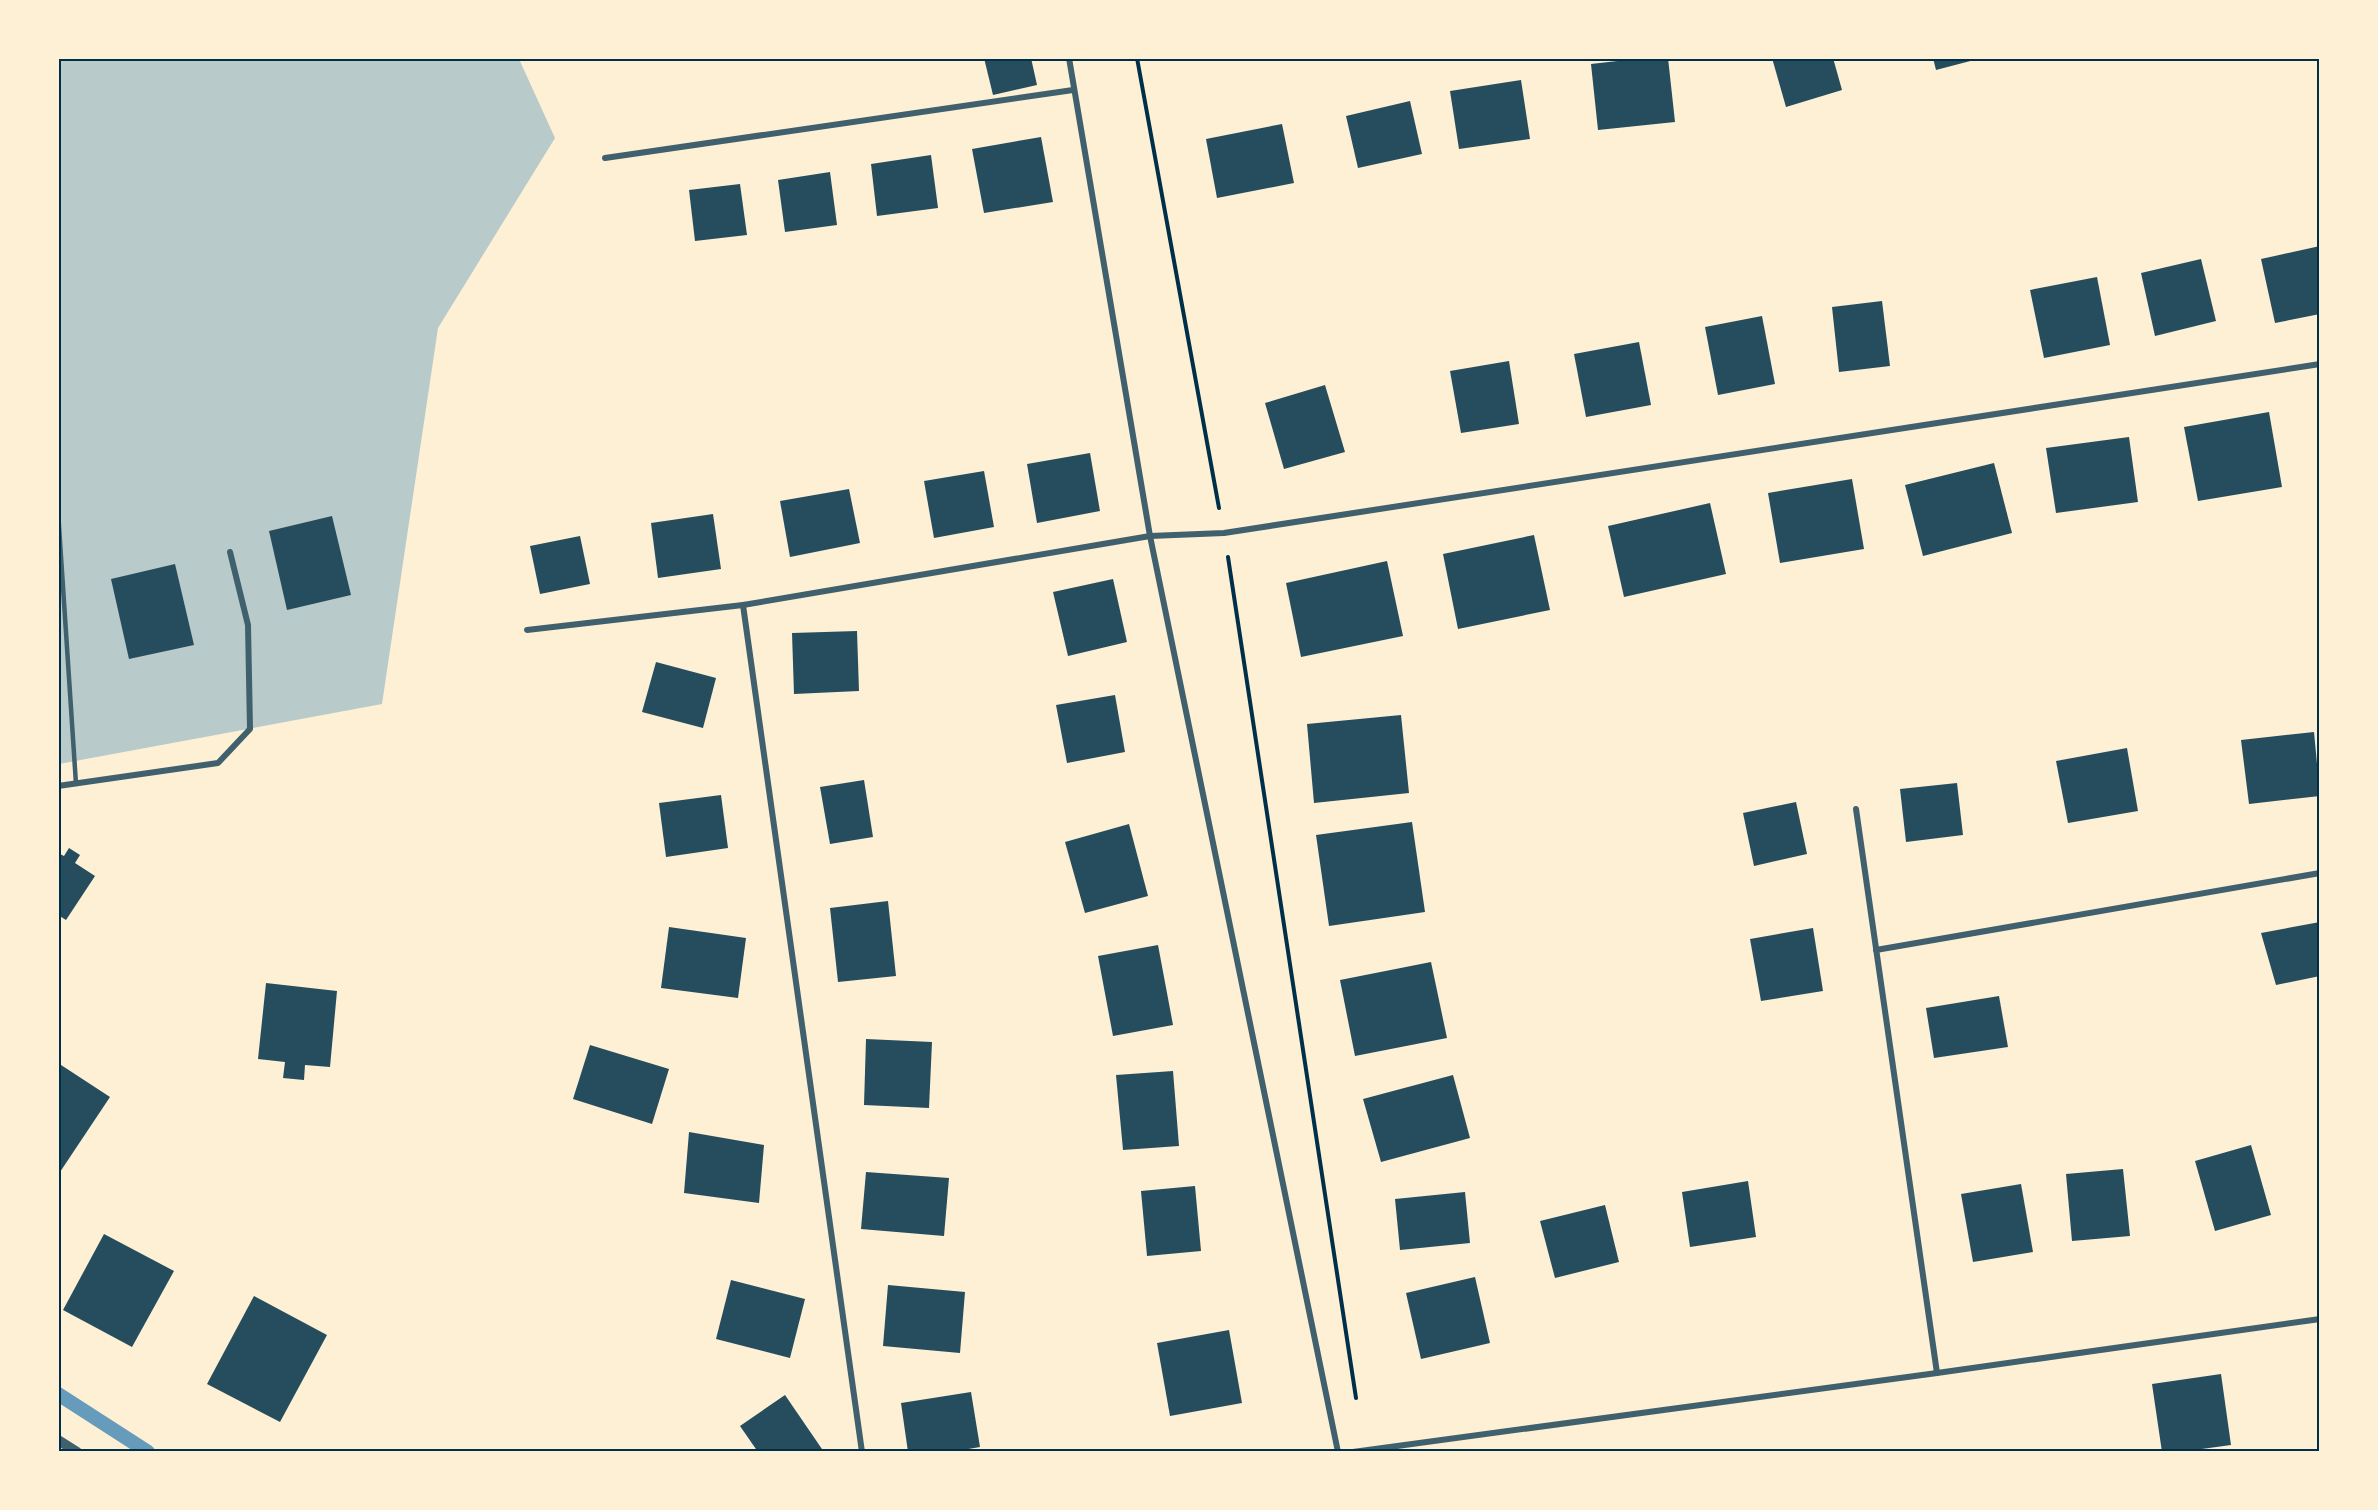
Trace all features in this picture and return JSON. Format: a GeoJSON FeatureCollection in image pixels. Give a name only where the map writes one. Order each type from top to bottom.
{"type":"FeatureCollection","features":[{"type":"Feature","properties":{"kind":"street"},"geometry":{"type":"LineString","coordinates":[[1069,58],[1150,536],[1338,1452]]}},
{"type":"Feature","properties":{"kind":"street"},"geometry":{"type":"LineString","coordinates":[[605,158],[1073,90]]}},
{"type":"Feature","properties":{"kind":"street"},"geometry":{"type":"LineString","coordinates":[[527,630],[744,605],[1150,536],[1224,532],[2319,364]]}},
{"type":"Feature","properties":{"kind":"street"},"geometry":{"type":"LineString","coordinates":[[58,786],[218,763],[250,729],[248,625],[230,552]]}},
{"type":"Feature","properties":{"kind":"street"},"geometry":{"type":"LineString","coordinates":[[744,605],[862,1452]]}},
{"type":"Feature","properties":{"kind":"street"},"geometry":{"type":"LineString","coordinates":[[1856,809],[1938,1373]]}},
{"type":"Feature","properties":{"kind":"street"},"geometry":{"type":"LineString","coordinates":[[1876,950],[2319,873]]}},
{"type":"Feature","properties":{"kind":"street"},"geometry":{"type":"LineString","coordinates":[[1353,1452],[1938,1373],[2319,1318]]}},
{"type":"Feature","properties":{"kind":"street"},"geometry":{"type":"LineString","coordinates":[[58,1440],[77,1452]]}},
{"type":"Feature","properties":{"kind":"lane"},"geometry":{"type":"LineString","coordinates":[[58,511],[76,784]]}},
{"type":"Feature","properties":{"kind":"path"},"geometry":{"type":"LineString","coordinates":[[1137,58],[1224,532],[1357,1403]]}},
{"type":"Feature","properties":{"kind":"shaded area"},"geometry":{"type":"Polygon","coordinates":[[[59,59],[519,59],[555,138],[438,328],[382,704],[59,764],[59,59]]]}},
{"type":"Feature","properties":{"kind":"building"},"geometry":{"type":"Polygon","coordinates":[[[984,58],[1031,58],[1037,85],[993,95],[984,58]]]}},
{"type":"Feature","properties":{"kind":"building"},"geometry":{"type":"Polygon","coordinates":[[[1644,58],[1668,58],[1675,122],[1598,130],[1591,64],[1644,58]]]}},
{"type":"Feature","properties":{"kind":"building"},"geometry":{"type":"Polygon","coordinates":[[[1772,58],[1833,58],[1842,90],[1786,107],[1772,58]]]}},
{"type":"Feature","properties":{"kind":"building"},"geometry":{"type":"Polygon","coordinates":[[[1933,58],[1978,58],[1978,59],[1936,70],[1933,58]]]}},
{"type":"Feature","properties":{"kind":"building"},"geometry":{"type":"Polygon","coordinates":[[[1521,80],[1530,139],[1459,149],[1450,91],[1521,80]]]}},
{"type":"Feature","properties":{"kind":"building"},"geometry":{"type":"Polygon","coordinates":[[[1410,101],[1422,154],[1358,168],[1346,116],[1410,101]]]}},
{"type":"Feature","properties":{"kind":"building"},"geometry":{"type":"Polygon","coordinates":[[[1282,124],[1294,183],[1217,198],[1206,139],[1282,124]]]}},
{"type":"Feature","properties":{"kind":"building"},"geometry":{"type":"Polygon","coordinates":[[[1041,137],[1053,202],[984,213],[972,149],[1041,137]]]}},
{"type":"Feature","properties":{"kind":"building"},"geometry":{"type":"Polygon","coordinates":[[[931,155],[938,208],[877,216],[871,164],[931,155]]]}},
{"type":"Feature","properties":{"kind":"building"},"geometry":{"type":"Polygon","coordinates":[[[830,172],[837,225],[785,232],[778,180],[830,172]]]}},
{"type":"Feature","properties":{"kind":"building"},"geometry":{"type":"Polygon","coordinates":[[[740,184],[747,235],[695,241],[689,190],[740,184]]]}},
{"type":"Feature","properties":{"kind":"building"},"geometry":{"type":"Polygon","coordinates":[[[2320,246],[2320,314],[2275,323],[2261,259],[2320,246]]]}},
{"type":"Feature","properties":{"kind":"building"},"geometry":{"type":"Polygon","coordinates":[[[2201,259],[2216,321],[2155,336],[2141,273],[2201,259]]]}},
{"type":"Feature","properties":{"kind":"building"},"geometry":{"type":"Polygon","coordinates":[[[2097,277],[2110,345],[2044,358],[2030,290],[2097,277]]]}},
{"type":"Feature","properties":{"kind":"building"},"geometry":{"type":"Polygon","coordinates":[[[1882,301],[1890,366],[1839,372],[1832,307],[1882,301]]]}},
{"type":"Feature","properties":{"kind":"building"},"geometry":{"type":"Polygon","coordinates":[[[1762,316],[1775,384],[1718,395],[1705,327],[1762,316]]]}},
{"type":"Feature","properties":{"kind":"building"},"geometry":{"type":"Polygon","coordinates":[[[1639,342],[1651,405],[1586,417],[1574,354],[1639,342]]]}},
{"type":"Feature","properties":{"kind":"building"},"geometry":{"type":"Polygon","coordinates":[[[1509,361],[1519,424],[1461,433],[1450,371],[1509,361]]]}},
{"type":"Feature","properties":{"kind":"building"},"geometry":{"type":"Polygon","coordinates":[[[1325,385],[1345,452],[1284,469],[1265,403],[1325,385]]]}},
{"type":"Feature","properties":{"kind":"building"},"geometry":{"type":"Polygon","coordinates":[[[2269,412],[2282,487],[2198,501],[2184,427],[2269,412]]]}},
{"type":"Feature","properties":{"kind":"building"},"geometry":{"type":"Polygon","coordinates":[[[2129,437],[2138,502],[2056,513],[2046,448],[2129,437]]]}},
{"type":"Feature","properties":{"kind":"building"},"geometry":{"type":"Polygon","coordinates":[[[1090,453],[1100,511],[1037,523],[1027,464],[1090,453]]]}},
{"type":"Feature","properties":{"kind":"building"},"geometry":{"type":"Polygon","coordinates":[[[1994,463],[2012,533],[1923,556],[1905,485],[1994,463]]]}},
{"type":"Feature","properties":{"kind":"building"},"geometry":{"type":"Polygon","coordinates":[[[984,471],[994,527],[934,538],[924,481],[984,471]]]}},
{"type":"Feature","properties":{"kind":"building"},"geometry":{"type":"Polygon","coordinates":[[[1852,479],[1864,549],[1780,563],[1768,493],[1852,479]]]}},
{"type":"Feature","properties":{"kind":"building"},"geometry":{"type":"Polygon","coordinates":[[[849,489],[860,543],[790,557],[780,501],[849,489]]]}},
{"type":"Feature","properties":{"kind":"building"},"geometry":{"type":"Polygon","coordinates":[[[1710,503],[1726,574],[1624,597],[1608,526],[1710,503]]]}},
{"type":"Feature","properties":{"kind":"building"},"geometry":{"type":"Polygon","coordinates":[[[713,514],[721,569],[658,578],[651,523],[713,514]]]}},
{"type":"Feature","properties":{"kind":"building"},"geometry":{"type":"Polygon","coordinates":[[[332,516],[351,595],[287,610],[269,531],[332,516]]]}},
{"type":"Feature","properties":{"kind":"building"},"geometry":{"type":"Polygon","coordinates":[[[1534,535],[1550,610],[1458,629],[1443,554],[1534,535]]]}},
{"type":"Feature","properties":{"kind":"building"},"geometry":{"type":"Polygon","coordinates":[[[580,536],[590,584],[540,594],[530,546],[580,536]]]}},
{"type":"Feature","properties":{"kind":"building"},"geometry":{"type":"Polygon","coordinates":[[[1387,561],[1403,636],[1301,657],[1286,583],[1387,561]]]}},
{"type":"Feature","properties":{"kind":"building"},"geometry":{"type":"Polygon","coordinates":[[[175,564],[194,645],[129,659],[111,579],[175,564]]]}},
{"type":"Feature","properties":{"kind":"building"},"geometry":{"type":"Polygon","coordinates":[[[1113,579],[1127,642],[1068,656],[1053,592],[1113,579]]]}},
{"type":"Feature","properties":{"kind":"building"},"geometry":{"type":"Polygon","coordinates":[[[857,631],[859,691],[794,694],[792,633],[857,631]]]}},
{"type":"Feature","properties":{"kind":"building"},"geometry":{"type":"Polygon","coordinates":[[[656,662],[716,678],[703,728],[642,712],[656,662]]]}},
{"type":"Feature","properties":{"kind":"building"},"geometry":{"type":"Polygon","coordinates":[[[1115,695],[1125,752],[1067,763],[1056,705],[1115,695]]]}},
{"type":"Feature","properties":{"kind":"building"},"geometry":{"type":"Polygon","coordinates":[[[1401,715],[1409,793],[1314,803],[1307,724],[1401,715]]]}},
{"type":"Feature","properties":{"kind":"building"},"geometry":{"type":"Polygon","coordinates":[[[2314,732],[2320,796],[2249,804],[2241,740],[2314,732]]]}},
{"type":"Feature","properties":{"kind":"building"},"geometry":{"type":"Polygon","coordinates":[[[2127,748],[2138,811],[2068,823],[2056,761],[2127,748]]]}},
{"type":"Feature","properties":{"kind":"building"},"geometry":{"type":"Polygon","coordinates":[[[864,780],[873,837],[830,844],[820,787],[864,780]]]}},
{"type":"Feature","properties":{"kind":"building"},"geometry":{"type":"Polygon","coordinates":[[[1957,783],[1963,835],[1906,842],[1900,789],[1957,783]]]}},
{"type":"Feature","properties":{"kind":"building"},"geometry":{"type":"Polygon","coordinates":[[[721,795],[728,848],[666,857],[659,803],[721,795]]]}},
{"type":"Feature","properties":{"kind":"building"},"geometry":{"type":"Polygon","coordinates":[[[1796,802],[1807,854],[1754,866],[1743,813],[1796,802]]]}},
{"type":"Feature","properties":{"kind":"building"},"geometry":{"type":"Polygon","coordinates":[[[1412,822],[1425,912],[1329,926],[1316,835],[1412,822]]]}},
{"type":"Feature","properties":{"kind":"building"},"geometry":{"type":"Polygon","coordinates":[[[1129,824],[1148,896],[1085,913],[1065,842],[1129,824]]]}},
{"type":"Feature","properties":{"kind":"building"},"geometry":{"type":"Polygon","coordinates":[[[69,848],[80,855],[75,863],[95,876],[66,920],[58,915],[58,853],[64,856],[69,848]]]}},
{"type":"Feature","properties":{"kind":"building"},"geometry":{"type":"Polygon","coordinates":[[[888,901],[896,976],[838,982],[830,908],[888,901]]]}},
{"type":"Feature","properties":{"kind":"building"},"geometry":{"type":"Polygon","coordinates":[[[2320,922],[2320,976],[2276,985],[2261,933],[2320,922]]]}},
{"type":"Feature","properties":{"kind":"building"},"geometry":{"type":"Polygon","coordinates":[[[669,927],[746,938],[738,998],[661,988],[669,927]]]}},
{"type":"Feature","properties":{"kind":"building"},"geometry":{"type":"Polygon","coordinates":[[[1813,928],[1823,991],[1761,1001],[1750,939],[1813,928]]]}},
{"type":"Feature","properties":{"kind":"building"},"geometry":{"type":"Polygon","coordinates":[[[1158,945],[1173,1025],[1113,1036],[1098,956],[1158,945]]]}},
{"type":"Feature","properties":{"kind":"building"},"geometry":{"type":"Polygon","coordinates":[[[1431,962],[1447,1038],[1355,1056],[1340,980],[1431,962]]]}},
{"type":"Feature","properties":{"kind":"building"},"geometry":{"type":"Polygon","coordinates":[[[266,983],[337,991],[330,1067],[305,1065],[304,1080],[283,1078],[285,1062],[258,1059],[266,983]]]}},
{"type":"Feature","properties":{"kind":"building"},"geometry":{"type":"Polygon","coordinates":[[[1999,996],[2008,1047],[1934,1058],[1926,1008],[1999,996]]]}},
{"type":"Feature","properties":{"kind":"building"},"geometry":{"type":"Polygon","coordinates":[[[866,1039],[932,1042],[929,1108],[864,1105],[866,1039]]]}},
{"type":"Feature","properties":{"kind":"building"},"geometry":{"type":"Polygon","coordinates":[[[590,1045],[669,1069],[652,1124],[573,1099],[590,1045]]]}},
{"type":"Feature","properties":{"kind":"building"},"geometry":{"type":"Polygon","coordinates":[[[58,1063],[110,1097],[58,1175],[58,1063]]]}},
{"type":"Feature","properties":{"kind":"building"},"geometry":{"type":"Polygon","coordinates":[[[1173,1071],[1179,1146],[1123,1150],[1116,1075],[1173,1071]]]}},
{"type":"Feature","properties":{"kind":"building"},"geometry":{"type":"Polygon","coordinates":[[[1453,1075],[1470,1138],[1381,1162],[1363,1099],[1453,1075]]]}},
{"type":"Feature","properties":{"kind":"building"},"geometry":{"type":"Polygon","coordinates":[[[689,1132],[764,1145],[759,1203],[684,1193],[689,1132]]]}},
{"type":"Feature","properties":{"kind":"building"},"geometry":{"type":"Polygon","coordinates":[[[2251,1145],[2271,1215],[2215,1231],[2195,1161],[2251,1145]]]}},
{"type":"Feature","properties":{"kind":"building"},"geometry":{"type":"Polygon","coordinates":[[[2123,1169],[2130,1236],[2072,1241],[2066,1174],[2123,1169]]]}},
{"type":"Feature","properties":{"kind":"building"},"geometry":{"type":"Polygon","coordinates":[[[866,1172],[949,1178],[944,1236],[861,1229],[866,1172]]]}},
{"type":"Feature","properties":{"kind":"building"},"geometry":{"type":"Polygon","coordinates":[[[1748,1181],[1756,1237],[1690,1247],[1682,1192],[1748,1181]]]}},
{"type":"Feature","properties":{"kind":"building"},"geometry":{"type":"Polygon","coordinates":[[[2021,1184],[2033,1252],[1973,1262],[1961,1194],[2021,1184]]]}},
{"type":"Feature","properties":{"kind":"building"},"geometry":{"type":"Polygon","coordinates":[[[1195,1186],[1201,1251],[1147,1256],[1141,1191],[1195,1186]]]}},
{"type":"Feature","properties":{"kind":"building"},"geometry":{"type":"Polygon","coordinates":[[[1465,1192],[1470,1243],[1400,1250],[1395,1199],[1465,1192]]]}},
{"type":"Feature","properties":{"kind":"building"},"geometry":{"type":"Polygon","coordinates":[[[1605,1205],[1619,1262],[1555,1278],[1540,1221],[1605,1205]]]}},
{"type":"Feature","properties":{"kind":"building"},"geometry":{"type":"Polygon","coordinates":[[[104,1234],[174,1271],[132,1347],[63,1310],[104,1234]]]}},
{"type":"Feature","properties":{"kind":"building"},"geometry":{"type":"Polygon","coordinates":[[[1475,1277],[1490,1343],[1421,1359],[1406,1293],[1475,1277]]]}},
{"type":"Feature","properties":{"kind":"building"},"geometry":{"type":"Polygon","coordinates":[[[731,1280],[805,1299],[790,1358],[716,1339],[731,1280]]]}},
{"type":"Feature","properties":{"kind":"building"},"geometry":{"type":"Polygon","coordinates":[[[888,1285],[965,1292],[960,1353],[883,1346],[888,1285]]]}},
{"type":"Feature","properties":{"kind":"building"},"geometry":{"type":"Polygon","coordinates":[[[254,1296],[327,1335],[280,1422],[207,1384],[254,1296]]]}},
{"type":"Feature","properties":{"kind":"building"},"geometry":{"type":"Polygon","coordinates":[[[1229,1330],[1242,1403],[1170,1416],[1157,1343],[1229,1330]]]}},
{"type":"Feature","properties":{"kind":"building"},"geometry":{"type":"Polygon","coordinates":[[[2221,1374],[2231,1445],[2180,1452],[2162,1452],[2152,1384],[2221,1374]]]}},
{"type":"Feature","properties":{"kind":"building"},"geometry":{"type":"Polygon","coordinates":[[[971,1392],[980,1447],[951,1452],[908,1452],[901,1403],[971,1392]]]}},
{"type":"Feature","properties":{"kind":"building"},"geometry":{"type":"Polygon","coordinates":[[[785,1395],[824,1452],[758,1452],[740,1426],[785,1395]]]}},
{"type":"Feature","properties":{"kind":"waterway"},"geometry":{"type":"LineString","coordinates":[[58,1394],[148,1452]]}}]}
